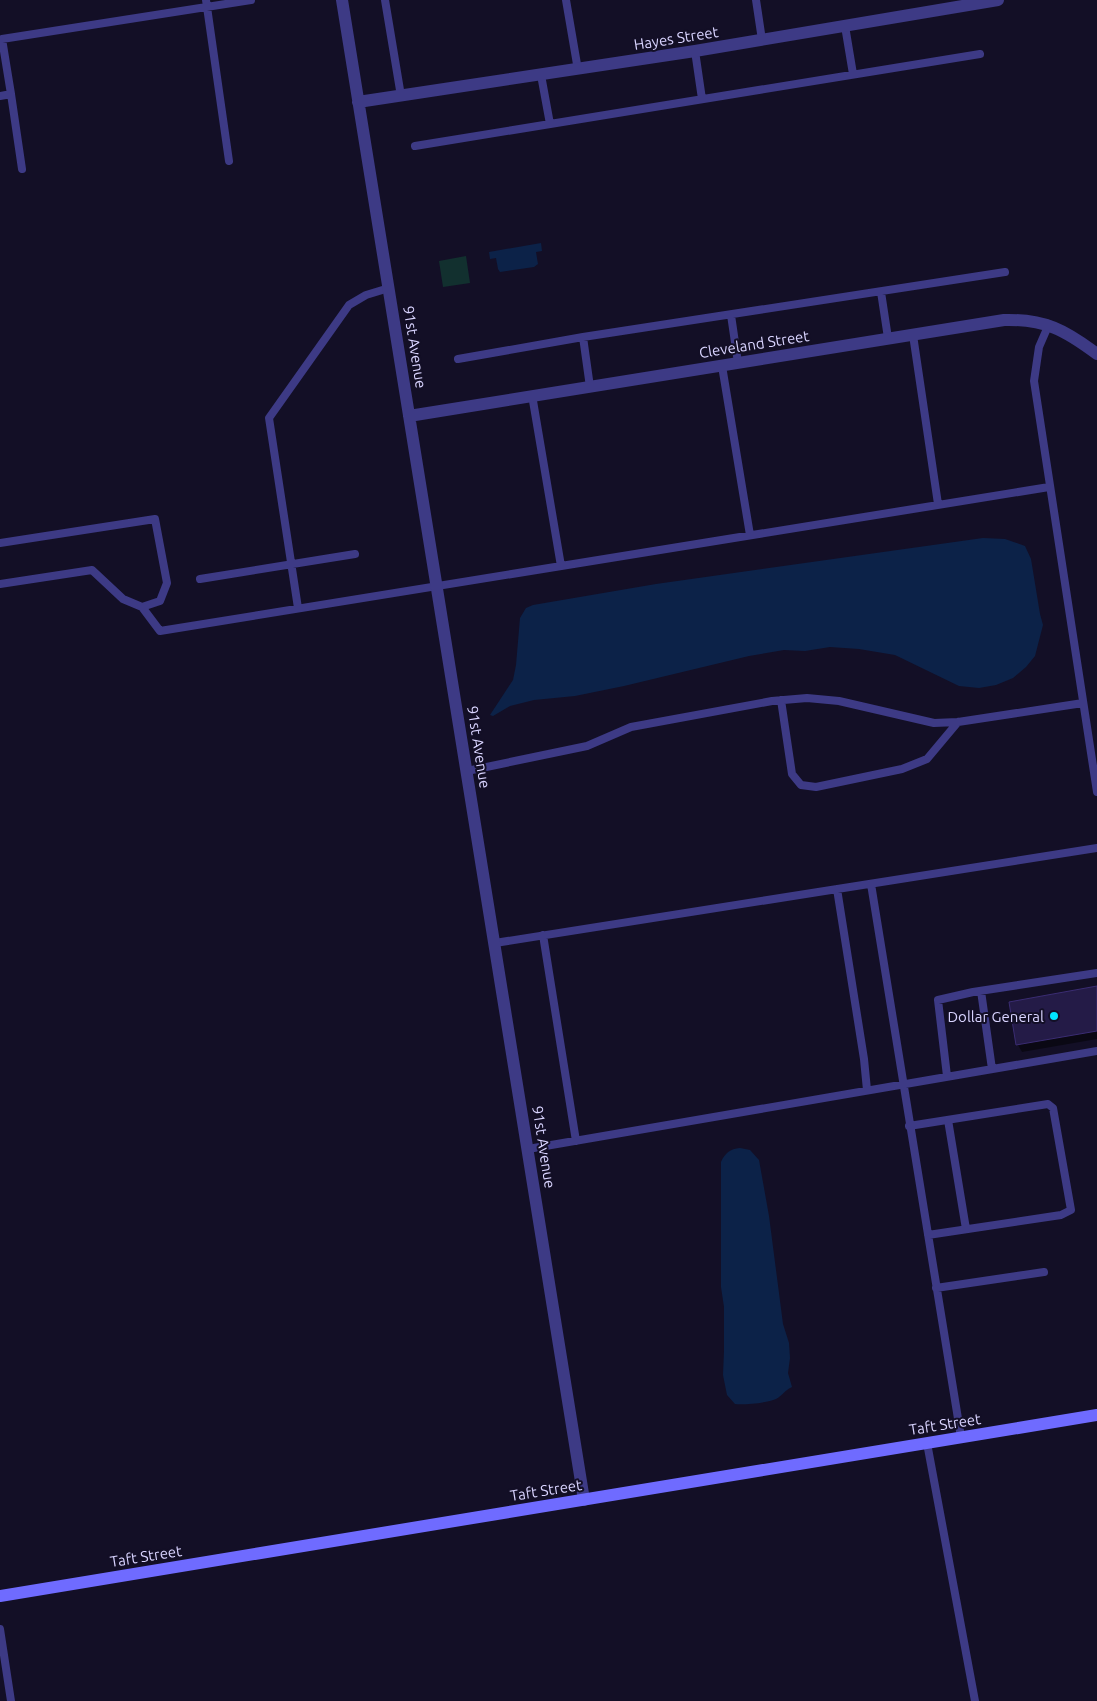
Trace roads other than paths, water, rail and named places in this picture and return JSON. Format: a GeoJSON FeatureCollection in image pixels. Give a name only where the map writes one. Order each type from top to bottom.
{"type":"FeatureCollection","features":[{"type":"Feature","properties":{"kind":"main road","name":"Taft Street"},"geometry":{"type":"LineString","coordinates":[[0,1596],[1097,1415]]}},
{"type":"Feature","properties":{"kind":"street","name":"91st Avenue"},"geometry":{"type":"LineString","coordinates":[[342,0],[584,1500]]}},
{"type":"Feature","properties":{"kind":"street","name":"Hayes Street"},"geometry":{"type":"LineString","coordinates":[[358,102],[578,70],[762,40],[845,26],[948,4],[998,0]]}},
{"type":"Feature","properties":{"kind":"street","name":"Cleveland Street"},"geometry":{"type":"LineString","coordinates":[[409,416],[1004,320],[1025,319],[1049,324],[1082,342],[1097,354]]}},
{"type":"Feature","properties":{"kind":"lane"},"geometry":{"type":"LineString","coordinates":[[22,169],[1,39],[206,4],[251,0]]}},
{"type":"Feature","properties":{"kind":"lane"},"geometry":{"type":"LineString","coordinates":[[385,0],[401,96]]}},
{"type":"Feature","properties":{"kind":"lane"},"geometry":{"type":"LineString","coordinates":[[566,0],[578,70]]}},
{"type":"Feature","properties":{"kind":"lane"},"geometry":{"type":"LineString","coordinates":[[756,0],[762,40]]}},
{"type":"Feature","properties":{"kind":"lane"},"geometry":{"type":"LineString","coordinates":[[206,4],[229,161]]}},
{"type":"Feature","properties":{"kind":"lane"},"geometry":{"type":"LineString","coordinates":[[845,26],[853,74]]}},
{"type":"Feature","properties":{"kind":"lane"},"geometry":{"type":"LineString","coordinates":[[695,51],[702,99]]}},
{"type":"Feature","properties":{"kind":"lane"},"geometry":{"type":"LineString","coordinates":[[415,146],[980,54]]}},
{"type":"Feature","properties":{"kind":"lane"},"geometry":{"type":"LineString","coordinates":[[542,75],[550,124]]}},
{"type":"Feature","properties":{"kind":"lane"},"geometry":{"type":"LineString","coordinates":[[0,96],[11,94]]}},
{"type":"Feature","properties":{"kind":"lane"},"geometry":{"type":"LineString","coordinates":[[458,359],[583,337],[731,316],[1005,272]]}},
{"type":"Feature","properties":{"kind":"lane"},"geometry":{"type":"LineString","coordinates":[[298,608],[270,418],[349,305],[366,295],[389,288]]}},
{"type":"Feature","properties":{"kind":"lane"},"geometry":{"type":"LineString","coordinates":[[881,292],[888,338]]}},
{"type":"Feature","properties":{"kind":"lane"},"geometry":{"type":"LineString","coordinates":[[731,316],[738,363]]}},
{"type":"Feature","properties":{"kind":"lane"},"geometry":{"type":"LineString","coordinates":[[1049,324],[1039,347],[1034,381],[1097,792]]}},
{"type":"Feature","properties":{"kind":"lane"},"geometry":{"type":"LineString","coordinates":[[912,335],[938,504]]}},
{"type":"Feature","properties":{"kind":"lane"},"geometry":{"type":"LineString","coordinates":[[583,337],[590,387]]}},
{"type":"Feature","properties":{"kind":"lane"},"geometry":{"type":"LineString","coordinates":[[722,366],[750,535]]}},
{"type":"Feature","properties":{"kind":"lane"},"geometry":{"type":"LineString","coordinates":[[532,395],[561,566]]}},
{"type":"Feature","properties":{"kind":"lane"},"geometry":{"type":"LineString","coordinates":[[0,584],[92,570],[123,599],[142,607],[160,631],[1049,486]]}},
{"type":"Feature","properties":{"kind":"lane"},"geometry":{"type":"LineString","coordinates":[[0,543],[155,519],[167,583],[160,600],[142,607]]}},
{"type":"Feature","properties":{"kind":"lane"},"geometry":{"type":"LineString","coordinates":[[200,580],[355,554]]}},
{"type":"Feature","properties":{"kind":"lane"},"geometry":{"type":"LineString","coordinates":[[467,770],[587,746],[631,728],[781,700],[806,698],[839,701],[934,723],[958,722],[1083,703]]}},
{"type":"Feature","properties":{"kind":"lane"},"geometry":{"type":"LineString","coordinates":[[781,700],[792,774],[800,785],[816,787],[902,769],[928,759],[958,722]]}},
{"type":"Feature","properties":{"kind":"lane"},"geometry":{"type":"LineString","coordinates":[[495,943],[1097,848]]}},
{"type":"Feature","properties":{"kind":"lane"},"geometry":{"type":"LineString","coordinates":[[871,884],[902,1084],[961,1437]]}},
{"type":"Feature","properties":{"kind":"lane"},"geometry":{"type":"LineString","coordinates":[[837,889],[864,1059],[867,1090]]}},
{"type":"Feature","properties":{"kind":"lane"},"geometry":{"type":"LineString","coordinates":[[543,935],[576,1141]]}},
{"type":"Feature","properties":{"kind":"lane"},"geometry":{"type":"LineString","coordinates":[[947,1076],[938,1000],[982,991],[1097,973]]}},
{"type":"Feature","properties":{"kind":"lane"},"geometry":{"type":"LineString","coordinates":[[982,991],[992,1069]]}},
{"type":"Feature","properties":{"kind":"lane"},"geometry":{"type":"LineString","coordinates":[[528,1149],[1097,1051]]}},
{"type":"Feature","properties":{"kind":"lane"},"geometry":{"type":"LineString","coordinates":[[910,1126],[1048,1104],[1053,1108],[1070,1210],[1061,1215],[928,1235]]}},
{"type":"Feature","properties":{"kind":"lane"},"geometry":{"type":"LineString","coordinates":[[948,1120],[966,1230]]}},
{"type":"Feature","properties":{"kind":"lane"},"geometry":{"type":"LineString","coordinates":[[936,1288],[1044,1272]]}},
{"type":"Feature","properties":{"kind":"lane"},"geometry":{"type":"LineString","coordinates":[[927,1443],[975,1701]]}},
{"type":"Feature","properties":{"kind":"lane"},"geometry":{"type":"LineString","coordinates":[[0,1629],[11,1701]]}},
{"type":"Feature","properties":{"kind":"water"},"geometry":{"type":"Polygon","coordinates":[[[541,243],[542,251],[536,252],[538,264],[534,267],[500,272],[496,258],[490,259],[489,252],[541,243]]]}},
{"type":"Feature","properties":{"kind":"water"},"geometry":{"type":"Polygon","coordinates":[[[983,538],[1005,539],[1025,546],[1031,559],[1043,625],[1035,656],[1013,678],[996,685],[979,688],[959,686],[895,655],[859,649],[830,647],[805,651],[784,650],[749,656],[624,686],[575,696],[534,700],[510,706],[493,716],[490,715],[513,680],[520,618],[526,608],[533,605],[656,584],[983,538]]]}},
{"type":"Feature","properties":{"kind":"water"},"geometry":{"type":"Polygon","coordinates":[[[740,1148],[750,1150],[759,1160],[769,1216],[783,1324],[789,1343],[788,1373],[792,1387],[778,1398],[772,1400],[735,1404],[727,1395],[723,1375],[724,1307],[721,1287],[721,1162],[728,1152],[740,1148]]]}},
{"type":"Feature","properties":{"kind":"place","name":"Dollar General"},"geometry":{"type":"Point","coordinates":[1054,1016]}}]}
